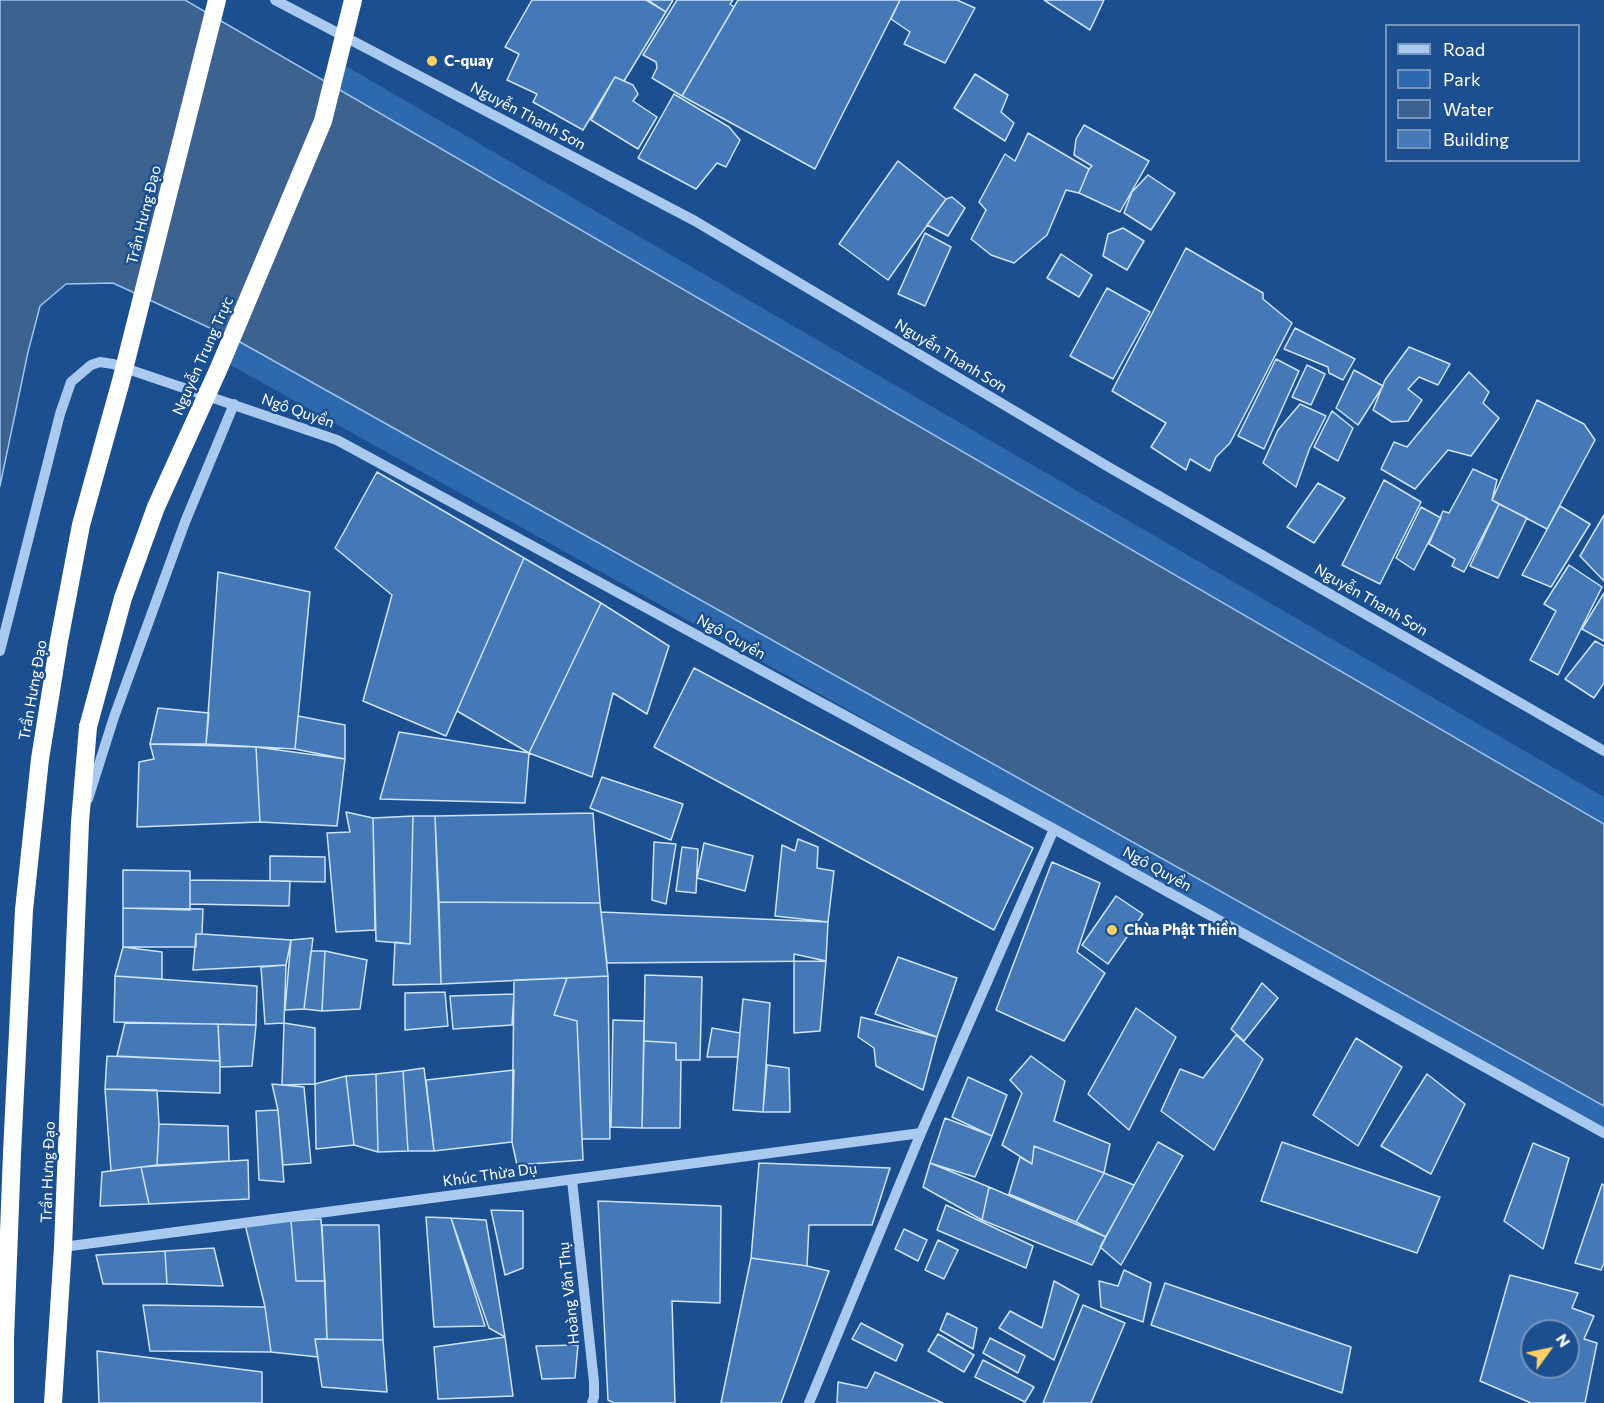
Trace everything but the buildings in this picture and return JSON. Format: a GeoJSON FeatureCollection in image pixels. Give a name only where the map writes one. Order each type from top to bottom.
{"type":"FeatureCollection","features":[{"type":"Feature","properties":{"kind":"highway","name":"Trần Hưng Đạo"},"geometry":{"type":"LineString","coordinates":[[5,1403],[5,1206],[12,1153],[24,910],[40,759],[81,525],[121,381],[217,0]]}},
{"type":"Feature","properties":{"kind":"highway","name":"Nguyễn Trung Trực"},"geometry":{"type":"LineString","coordinates":[[88,727],[123,598],[156,507],[219,368],[323,122],[353,0]]}},
{"type":"Feature","properties":{"kind":"highway","name":"Trần Hưng Đạo"},"geometry":{"type":"LineString","coordinates":[[53,1403],[63,1247],[80,822],[88,727]]}},
{"type":"Feature","properties":{"kind":"street","name":"Nguyễn Thanh Sơn"},"geometry":{"type":"LineString","coordinates":[[275,0],[695,221],[1112,469],[1604,751]]}},
{"type":"Feature","properties":{"kind":"street","name":"Ngô Quyền"},"geometry":{"type":"LineString","coordinates":[[0,651],[60,414],[71,382],[81,371],[100,362],[113,364],[337,440],[1054,829],[1604,1133]]}},
{"type":"Feature","properties":{"kind":"street"},"geometry":{"type":"LineString","coordinates":[[80,822],[114,717],[185,522],[234,404]]}},
{"type":"Feature","properties":{"kind":"street"},"geometry":{"type":"LineString","coordinates":[[809,1403],[921,1133],[1054,829]]}},
{"type":"Feature","properties":{"kind":"street","name":"Khúc Thừa Dụ"},"geometry":{"type":"LineString","coordinates":[[63,1247],[921,1133]]}},
{"type":"Feature","properties":{"kind":"street","name":"Hoàng Văn Thụ"},"geometry":{"type":"LineString","coordinates":[[572,1180],[594,1382],[592,1403]]}},
{"type":"Feature","properties":{"kind":"green space"},"geometry":{"type":"Polygon","coordinates":[[[332,58],[1604,797],[1604,824],[322,80],[332,58]]]}},
{"type":"Feature","properties":{"kind":"green space"},"geometry":{"type":"Polygon","coordinates":[[[240,342],[1604,1106],[1604,1132],[218,358],[240,342]]]}},
{"type":"Feature","properties":{"kind":"water"},"geometry":{"type":"Polygon","coordinates":[[[0,0],[185,0],[1604,824],[1604,1106],[240,342],[113,283],[66,284],[40,306],[0,486],[0,0]]]}},
{"type":"Feature","properties":{"kind":"place","name":"C-quay"},"geometry":{"type":"Point","coordinates":[432,61]}},
{"type":"Feature","properties":{"kind":"place","name":"Chùa Phật Thiền"},"geometry":{"type":"Point","coordinates":[1112,930]}}]}
